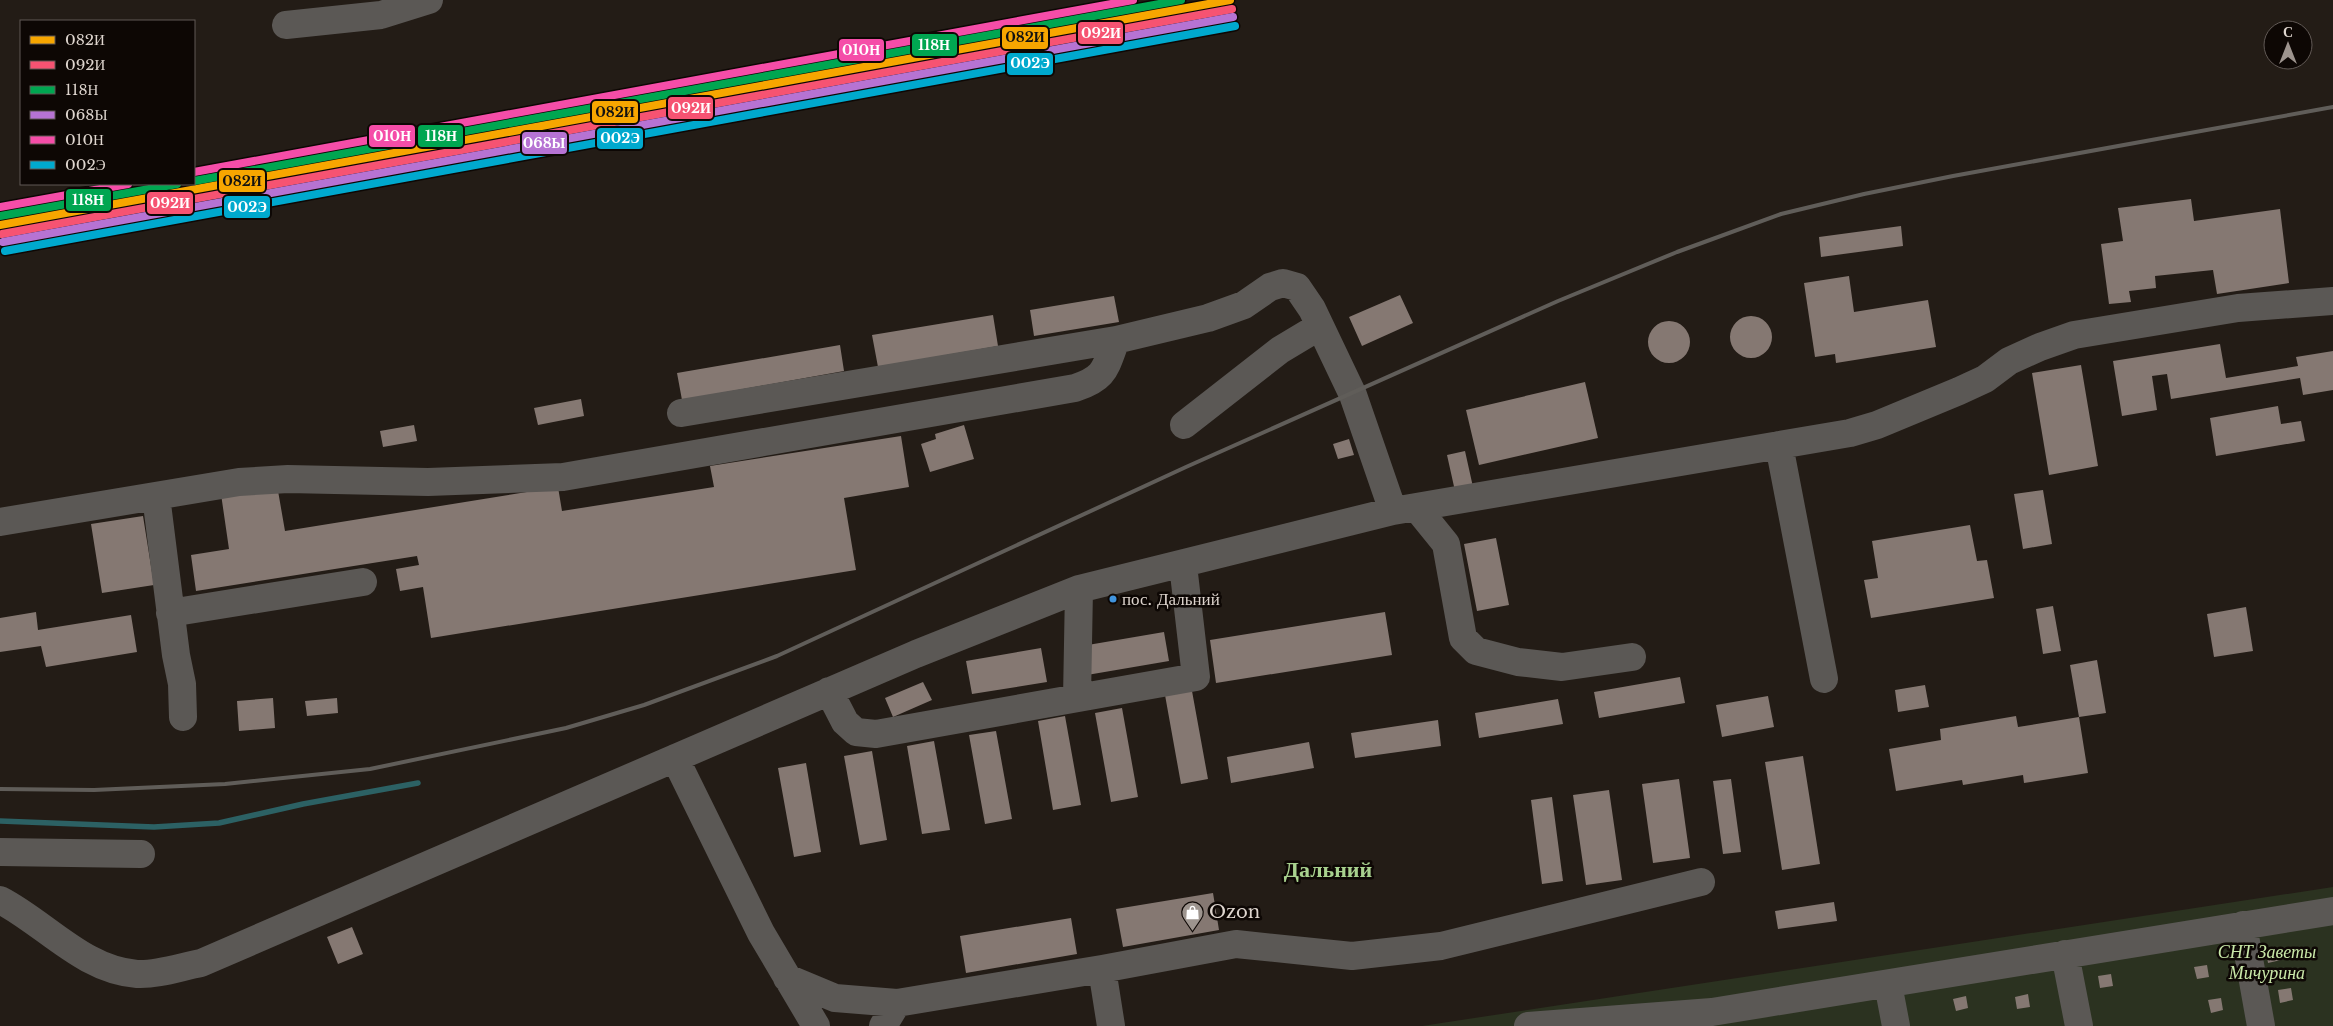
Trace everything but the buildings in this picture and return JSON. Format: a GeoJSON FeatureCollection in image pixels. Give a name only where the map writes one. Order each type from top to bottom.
{"type":"FeatureCollection","features":[{"type":"Feature","properties":{"kind":"street"},"geometry":{"type":"LineString","coordinates":[[286,25],[381,15],[429,0]]}},
{"type":"Feature","properties":{"kind":"street"},"geometry":{"type":"LineString","coordinates":[[681,413],[1116,340],[1208,318],[1244,305],[1270,287],[1283,283],[1297,287],[1320,326],[1405,509],[1446,544],[1463,638],[1476,651],[1518,662],[1562,667],[1632,657]]}},
{"type":"Feature","properties":{"kind":"street"},"geometry":{"type":"LineString","coordinates":[[0,900],[67,946],[109,968],[136,974],[162,972],[201,963],[916,654],[1080,589],[1221,556],[1405,509],[1850,433],[1877,425],[1967,387],[1984,379],[2009,361],[2074,335],[2238,308],[2333,301]]}},
{"type":"Feature","properties":{"kind":"street"},"geometry":{"type":"LineString","coordinates":[[1184,425],[1280,350],[1320,326]]}},
{"type":"Feature","properties":{"kind":"street"},"geometry":{"type":"LineString","coordinates":[[0,522],[238,482],[288,479],[428,482],[563,477],[1075,388],[1093,382],[1102,374],[1116,340]]}},
{"type":"Feature","properties":{"kind":"street"},"geometry":{"type":"LineString","coordinates":[[1779,445],[1824,679]]}},
{"type":"Feature","properties":{"kind":"street"},"geometry":{"type":"LineString","coordinates":[[156,496],[170,613],[182,684],[183,716]]}},
{"type":"Feature","properties":{"kind":"street"},"geometry":{"type":"LineString","coordinates":[[830,691],[845,722],[856,732],[876,734],[1196,676],[1183,565]]}},
{"type":"Feature","properties":{"kind":"street"},"geometry":{"type":"LineString","coordinates":[[170,613],[363,582]]}},
{"type":"Feature","properties":{"kind":"street"},"geometry":{"type":"LineString","coordinates":[[1077,698],[1080,589]]}},
{"type":"Feature","properties":{"kind":"street"},"geometry":{"type":"LineString","coordinates":[[674,758],[761,933],[816,1026]]}},
{"type":"Feature","properties":{"kind":"street"},"geometry":{"type":"LineString","coordinates":[[0,852],[141,854]]}},
{"type":"Feature","properties":{"kind":"street"},"geometry":{"type":"LineString","coordinates":[[787,978],[835,998],[897,1003],[1102,969],[1236,944],[1352,956],[1441,946],[1701,882]]}},
{"type":"Feature","properties":{"kind":"street"},"geometry":{"type":"LineString","coordinates":[[1528,1026],[1713,1019],[1888,984],[2333,911]]}},
{"type":"Feature","properties":{"kind":"street"},"geometry":{"type":"LineString","coordinates":[[2243,925],[2261,1026]]}},
{"type":"Feature","properties":{"kind":"street"},"geometry":{"type":"LineString","coordinates":[[2065,954],[2079,1026]]}},
{"type":"Feature","properties":{"kind":"street"},"geometry":{"type":"LineString","coordinates":[[1102,969],[1111,1026]]}},
{"type":"Feature","properties":{"kind":"street"},"geometry":{"type":"LineString","coordinates":[[1888,984],[1896,1026]]}},
{"type":"Feature","properties":{"kind":"street"},"geometry":{"type":"LineString","coordinates":[[883,1026],[897,1003]]}},
{"type":"Feature","properties":{"kind":"green space","name":"СНТ Заветы Мичурина"},"geometry":{"type":"Polygon","coordinates":[[[2333,887],[2333,1026],[1422,1026],[2333,887]]]}},
{"type":"Feature","properties":{"kind":"waterway"},"geometry":{"type":"LineString","coordinates":[[0,821],[154,827],[219,823],[303,804],[418,783]]}},
{"type":"Feature","properties":{"kind":"railway"},"geometry":{"type":"LineString","coordinates":[[0,789],[94,790],[225,784],[370,769],[566,728],[644,705],[777,656],[1186,467],[1558,301],[1677,252],[1781,214],[1864,194],[1953,176],[2333,107]]}},
{"type":"Feature","properties":{"kind":"transit line","name":"010Н"},"geometry":{"type":"LineString","coordinates":[[195,172],[1133,0]]}},
{"type":"Feature","properties":{"kind":"transit line","name":"118Н"},"geometry":{"type":"LineString","coordinates":[[195,181],[1181,0]]}},
{"type":"Feature","properties":{"kind":"transit line","name":"082И"},"geometry":{"type":"LineString","coordinates":[[0,225],[1230,0]]}},
{"type":"Feature","properties":{"kind":"transit line","name":"092И"},"geometry":{"type":"LineString","coordinates":[[2,234],[1232,9]]}},
{"type":"Feature","properties":{"kind":"transit line","name":"068Ы"},"geometry":{"type":"LineString","coordinates":[[3,242],[1233,17]]}},
{"type":"Feature","properties":{"kind":"transit line","name":"002Э"},"geometry":{"type":"LineString","coordinates":[[5,251],[1235,26]]}},
{"type":"Feature","properties":{"kind":"transit line","name":"010Н"},"geometry":{"type":"LineString","coordinates":[[0,207],[122,185]]}},
{"type":"Feature","properties":{"kind":"transit line","name":"118Н"},"geometry":{"type":"LineString","coordinates":[[0,216],[171,185]]}},
{"type":"Feature","properties":{"kind":"place","name":"пос. Дальний"},"geometry":{"type":"Point","coordinates":[1113,599]}},
{"type":"Feature","properties":{"kind":"place","name":"Ozon"},"geometry":{"type":"Point","coordinates":[1193,931]}},
{"type":"Feature","properties":{"kind":"district","name":"Дальний"},"geometry":{"type":"Point","coordinates":[1328,869]}}]}
